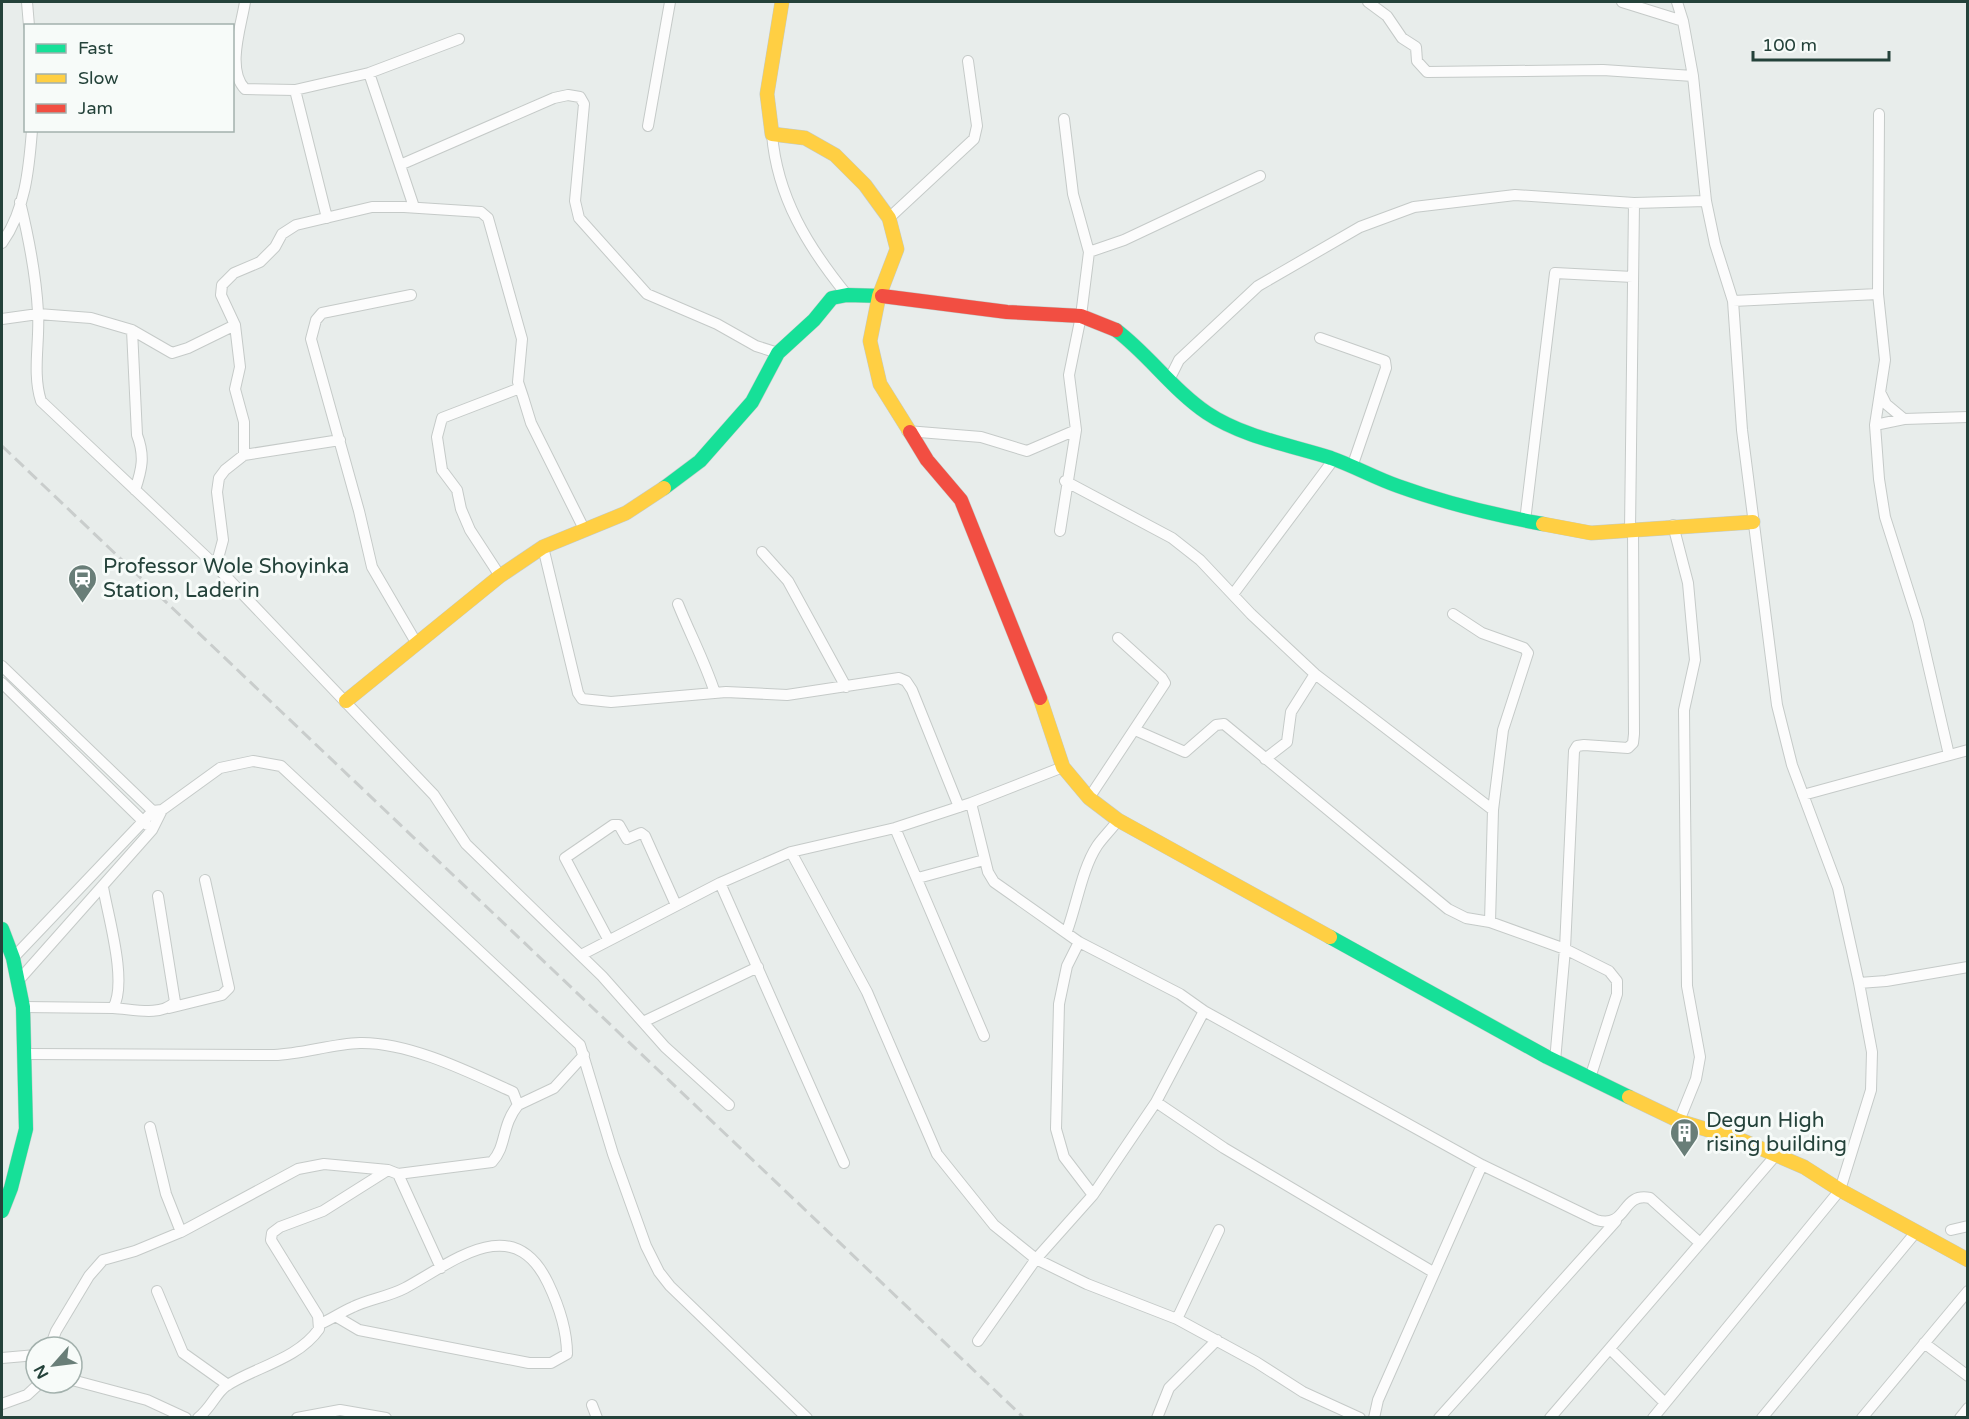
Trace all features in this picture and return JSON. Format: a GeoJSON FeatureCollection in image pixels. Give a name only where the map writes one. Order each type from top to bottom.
{"type":"FeatureCollection","features":[{"type":"Feature","properties":{"kind":"street"},"geometry":{"type":"LineString","coordinates":[[27,2],[29,24]]}},
{"type":"Feature","properties":{"kind":"street"},"geometry":{"type":"LineString","coordinates":[[245,2],[235,70],[238,82],[245,89],[295,90],[369,73],[459,39]]}},
{"type":"Feature","properties":{"kind":"street"},"geometry":{"type":"LineString","coordinates":[[648,126],[670,2]]}},
{"type":"Feature","properties":{"kind":"street"},"geometry":{"type":"LineString","coordinates":[[783,2],[767,94],[773,151],[780,178],[801,230],[815,255],[847,295]]}},
{"type":"Feature","properties":{"kind":"street"},"geometry":{"type":"LineString","coordinates":[[1368,2],[1387,16],[1402,38],[1416,47],[1417,61],[1427,72],[1603,70],[1693,76]]}},
{"type":"Feature","properties":{"kind":"street"},"geometry":{"type":"LineString","coordinates":[[1622,2],[1683,21]]}},
{"type":"Feature","properties":{"kind":"street"},"geometry":{"type":"LineString","coordinates":[[1653,1418],[1840,1190],[1871,1090],[1872,1052],[1838,888],[1792,765],[1778,705],[1742,430],[1733,301],[1714,244],[1706,201],[1693,76],[1683,21],[1677,2]]}},
{"type":"Feature","properties":{"kind":"street"},"geometry":{"type":"LineString","coordinates":[[889,218],[974,139],[977,126],[968,61]]}},
{"type":"Feature","properties":{"kind":"street"},"geometry":{"type":"LineString","coordinates":[[369,73],[414,207]]}},
{"type":"Feature","properties":{"kind":"street"},"geometry":{"type":"LineString","coordinates":[[295,90],[327,218]]}},
{"type":"Feature","properties":{"kind":"street"},"geometry":{"type":"LineString","coordinates":[[400,165],[554,98],[568,95],[580,97],[584,104],[575,201],[579,218],[647,294],[717,324],[756,346],[778,352]]}},
{"type":"Feature","properties":{"kind":"street"},"geometry":{"type":"LineString","coordinates":[[1879,114],[1878,294],[1885,360],[1875,425],[1879,479],[1885,517],[1918,621],[1949,755]]}},
{"type":"Feature","properties":{"kind":"street"},"geometry":{"type":"LineString","coordinates":[[1059,531],[1065,481],[1076,430],[1069,375],[1081,316],[1089,252],[1073,194],[1064,119]]}},
{"type":"Feature","properties":{"kind":"street"},"geometry":{"type":"LineString","coordinates":[[2,243],[20,202],[29,171],[32,132]]}},
{"type":"Feature","properties":{"kind":"street"},"geometry":{"type":"LineString","coordinates":[[772,134],[805,138],[836,155],[865,185],[889,218],[897,249],[879,296],[870,351],[880,384],[907,431],[961,500],[1045,711],[1063,767],[1089,798],[1119,820],[1555,1061],[1679,1121],[1741,1140],[1804,1167],[1840,1190],[1968,1260]]}},
{"type":"Feature","properties":{"kind":"street"},"geometry":{"type":"LineString","coordinates":[[1089,252],[1124,240],[1260,176]]}},
{"type":"Feature","properties":{"kind":"street"},"geometry":{"type":"LineString","coordinates":[[1169,380],[1179,360],[1258,286],[1360,227],[1414,207],[1515,195],[1634,203],[1706,201]]}},
{"type":"Feature","properties":{"kind":"street"},"geometry":{"type":"LineString","coordinates":[[20,202],[34,264],[38,314],[37,388],[41,400],[216,567],[434,795],[466,844],[581,955],[665,1047],[729,1105]]}},
{"type":"Feature","properties":{"kind":"street"},"geometry":{"type":"LineString","coordinates":[[1555,1061],[1564,949],[1574,751],[1577,746],[1584,745],[1628,748],[1633,743],[1634,734],[1631,530],[1634,203]]}},
{"type":"Feature","properties":{"kind":"street"},"geometry":{"type":"LineString","coordinates":[[244,455],[244,422],[235,389],[240,367],[236,325],[221,295],[222,285],[234,273],[260,262],[275,247],[282,234],[296,225],[372,207],[414,207],[481,212],[488,218],[522,339],[518,382],[531,423],[584,529]]}},
{"type":"Feature","properties":{"kind":"street"},"geometry":{"type":"LineString","coordinates":[[1525,520],[1555,273],[1633,277]]}},
{"type":"Feature","properties":{"kind":"street"},"geometry":{"type":"LineString","coordinates":[[1733,301],[1878,294]]}},
{"type":"Feature","properties":{"kind":"street"},"geometry":{"type":"LineString","coordinates":[[411,295],[322,313],[316,320],[311,339],[340,440],[372,567],[417,644]]}},
{"type":"Feature","properties":{"kind":"street"},"geometry":{"type":"LineString","coordinates":[[346,701],[500,576],[543,547],[626,513],[700,461],[752,402],[778,352],[814,320],[832,298],[847,295],[879,296],[1007,312],[1081,316],[1116,330],[1139,347],[1169,380],[1207,413],[1244,431],[1334,459],[1398,486],[1500,516],[1590,533],[1673,525],[1753,522]]}},
{"type":"Feature","properties":{"kind":"street"},"geometry":{"type":"LineString","coordinates":[[2,319],[38,314],[91,318],[132,330],[172,353],[188,348],[236,325]]}},
{"type":"Feature","properties":{"kind":"street"},"geometry":{"type":"LineString","coordinates":[[132,330],[137,435],[143,451],[143,468],[135,490]]}},
{"type":"Feature","properties":{"kind":"street"},"geometry":{"type":"LineString","coordinates":[[1320,338],[1385,361],[1386,368],[1352,467]]}},
{"type":"Feature","properties":{"kind":"street"},"geometry":{"type":"LineString","coordinates":[[500,576],[470,530],[460,509],[457,490],[442,470],[437,437],[442,418],[520,388]]}},
{"type":"Feature","properties":{"kind":"street"},"geometry":{"type":"LineString","coordinates":[[1880,392],[1886,404],[1904,419]]}},
{"type":"Feature","properties":{"kind":"street"},"geometry":{"type":"LineString","coordinates":[[1875,425],[1904,419],[1968,417]]}},
{"type":"Feature","properties":{"kind":"street"},"geometry":{"type":"LineString","coordinates":[[907,431],[981,437],[1027,451],[1076,430]]}},
{"type":"Feature","properties":{"kind":"street"},"geometry":{"type":"LineString","coordinates":[[216,567],[223,540],[217,492],[219,478],[225,470],[244,455],[340,440]]}},
{"type":"Feature","properties":{"kind":"street"},"geometry":{"type":"LineString","coordinates":[[1234,593],[1334,459]]}},
{"type":"Feature","properties":{"kind":"street"},"geometry":{"type":"LineString","coordinates":[[1065,481],[1172,538],[1200,560],[1234,593],[1251,614],[1315,674],[1493,810]]}},
{"type":"Feature","properties":{"kind":"street"},"geometry":{"type":"LineString","coordinates":[[1673,525],[1688,583],[1695,660],[1684,710],[1687,986],[1700,1057],[1696,1079],[1679,1121]]}},
{"type":"Feature","properties":{"kind":"street"},"geometry":{"type":"LineString","coordinates":[[543,547],[578,693],[582,699],[611,702],[715,693],[787,695],[899,678],[906,681],[912,690],[959,807]]}},
{"type":"Feature","properties":{"kind":"street"},"geometry":{"type":"LineString","coordinates":[[762,552],[788,581],[846,687]]}},
{"type":"Feature","properties":{"kind":"street"},"geometry":{"type":"LineString","coordinates":[[678,604],[688,630],[706,664],[715,693]]}},
{"type":"Feature","properties":{"kind":"street"},"geometry":{"type":"LineString","coordinates":[[1453,614],[1482,633],[1524,648],[1528,653],[1503,730],[1493,810],[1490,922]]}},
{"type":"Feature","properties":{"kind":"street"},"geometry":{"type":"LineString","coordinates":[[1089,798],[1165,683],[1118,639]]}},
{"type":"Feature","properties":{"kind":"street"},"geometry":{"type":"LineString","coordinates":[[2,666],[158,813]]}},
{"type":"Feature","properties":{"kind":"street"},"geometry":{"type":"LineString","coordinates":[[1265,759],[1287,742],[1291,712],[1315,674]]}},
{"type":"Feature","properties":{"kind":"street"},"geometry":{"type":"LineString","coordinates":[[2,683],[152,830]]}},
{"type":"Feature","properties":{"kind":"street"},"geometry":{"type":"LineString","coordinates":[[1135,730],[1185,752],[1216,725],[1224,724],[1233,729],[1265,759],[1448,909],[1466,918],[1490,922],[1564,949],[1609,970],[1617,981],[1617,994],[1590,1078]]}},
{"type":"Feature","properties":{"kind":"street"},"geometry":{"type":"LineString","coordinates":[[1803,795],[1968,750]]}},
{"type":"Feature","properties":{"kind":"street"},"geometry":{"type":"LineString","coordinates":[[13,958],[143,821],[158,813],[220,768],[253,761],[281,766],[580,1045],[613,1154],[646,1246],[659,1272],[670,1286],[807,1418]]}},
{"type":"Feature","properties":{"kind":"street"},"geometry":{"type":"LineString","coordinates":[[581,955],[676,904],[791,852],[895,828],[971,803],[1063,767]]}},
{"type":"Feature","properties":{"kind":"street"},"geometry":{"type":"LineString","coordinates":[[971,803],[984,860],[994,882],[1079,942],[1180,994],[1204,1011],[1482,1165],[1596,1220],[1607,1223],[1618,1219]]}},
{"type":"Feature","properties":{"kind":"street"},"geometry":{"type":"LineString","coordinates":[[19,980],[104,887],[152,830],[158,813]]}},
{"type":"Feature","properties":{"kind":"street"},"geometry":{"type":"LineString","coordinates":[[1066,931],[1079,899],[1086,870],[1097,846],[1119,820]]}},
{"type":"Feature","properties":{"kind":"street"},"geometry":{"type":"LineString","coordinates":[[608,939],[565,858],[613,825],[619,825],[627,839],[641,833],[645,836],[676,904]]}},
{"type":"Feature","properties":{"kind":"street"},"geometry":{"type":"LineString","coordinates":[[895,828],[984,1036]]}},
{"type":"Feature","properties":{"kind":"street"},"geometry":{"type":"LineString","coordinates":[[791,852],[867,992],[937,1154],[994,1225],[1036,1259],[1087,1284],[1178,1318],[1303,1392],[1360,1418]]}},
{"type":"Feature","properties":{"kind":"street"},"geometry":{"type":"LineString","coordinates":[[918,878],[984,860]]}},
{"type":"Feature","properties":{"kind":"street"},"geometry":{"type":"LineString","coordinates":[[23,1007],[159,1011],[222,995],[229,988],[205,880]]}},
{"type":"Feature","properties":{"kind":"street"},"geometry":{"type":"LineString","coordinates":[[720,883],[844,1162]]}},
{"type":"Feature","properties":{"kind":"street"},"geometry":{"type":"LineString","coordinates":[[104,887],[117,966],[118,1000],[113,1008]]}},
{"type":"Feature","properties":{"kind":"street"},"geometry":{"type":"LineString","coordinates":[[158,896],[175,1002],[169,1008]]}},
{"type":"Feature","properties":{"kind":"street"},"geometry":{"type":"LineString","coordinates":[[2,929],[19,980],[23,1007],[26,1129],[11,1188],[2,1211]]}},
{"type":"Feature","properties":{"kind":"street"},"geometry":{"type":"LineString","coordinates":[[1079,942],[1067,966],[1059,1004],[1056,1129],[1064,1157],[1093,1195]]}},
{"type":"Feature","properties":{"kind":"street"},"geometry":{"type":"LineString","coordinates":[[1859,983],[1886,981],[1968,967]]}},
{"type":"Feature","properties":{"kind":"street"},"geometry":{"type":"LineString","coordinates":[[643,1022],[758,968]]}},
{"type":"Feature","properties":{"kind":"street"},"geometry":{"type":"LineString","coordinates":[[978,1341],[1036,1259],[1093,1195],[1156,1102],[1204,1011]]}},
{"type":"Feature","properties":{"kind":"street"},"geometry":{"type":"LineString","coordinates":[[25,1054],[274,1055],[297,1054],[318,1047],[385,1043],[474,1074],[513,1092],[518,1105]]}},
{"type":"Feature","properties":{"kind":"street"},"geometry":{"type":"LineString","coordinates":[[54,1335],[103,1260],[135,1251],[181,1232],[298,1169],[324,1164],[393,1172],[492,1162],[499,1154],[507,1118],[518,1105],[554,1088],[584,1055]]}},
{"type":"Feature","properties":{"kind":"street"},"geometry":{"type":"LineString","coordinates":[[1156,1102],[1224,1148],[1433,1272]]}},
{"type":"Feature","properties":{"kind":"street"},"geometry":{"type":"LineString","coordinates":[[150,1128],[166,1194],[181,1232]]}},
{"type":"Feature","properties":{"kind":"street"},"geometry":{"type":"LineString","coordinates":[[1550,1418],[1776,1155]]}},
{"type":"Feature","properties":{"kind":"street"},"geometry":{"type":"LineString","coordinates":[[1374,1418],[1378,1400],[1482,1165]]}},
{"type":"Feature","properties":{"kind":"street"},"geometry":{"type":"LineString","coordinates":[[393,1172],[441,1268]]}},
{"type":"Feature","properties":{"kind":"street"},"geometry":{"type":"LineString","coordinates":[[320,1324],[314,1308],[272,1240],[272,1233],[280,1227],[323,1211],[393,1172]]}},
{"type":"Feature","properties":{"kind":"street"},"geometry":{"type":"LineString","coordinates":[[1440,1418],[1618,1219],[1631,1200],[1640,1196],[1650,1198],[1700,1243]]}},
{"type":"Feature","properties":{"kind":"street"},"geometry":{"type":"LineString","coordinates":[[1951,1230],[1968,1226]]}},
{"type":"Feature","properties":{"kind":"street"},"geometry":{"type":"LineString","coordinates":[[1178,1318],[1219,1230]]}},
{"type":"Feature","properties":{"kind":"street"},"geometry":{"type":"LineString","coordinates":[[1762,1418],[1916,1232]]}},
{"type":"Feature","properties":{"kind":"street"},"geometry":{"type":"LineString","coordinates":[[198,1418],[215,1403],[228,1385],[282,1360],[315,1335],[320,1324],[354,1306],[402,1290],[476,1248],[488,1245],[502,1246],[527,1254],[540,1268],[557,1304],[567,1340],[567,1354],[551,1363],[529,1363],[359,1330],[337,1317]]}},
{"type":"Feature","properties":{"kind":"street"},"geometry":{"type":"LineString","coordinates":[[157,1291],[183,1353],[228,1385]]}},
{"type":"Feature","properties":{"kind":"street"},"geometry":{"type":"LineString","coordinates":[[1862,1418],[1968,1291]]}},
{"type":"Feature","properties":{"kind":"street"},"geometry":{"type":"LineString","coordinates":[[1157,1418],[1169,1389],[1217,1340]]}},
{"type":"Feature","properties":{"kind":"street"},"geometry":{"type":"LineString","coordinates":[[1924,1343],[1968,1376]]}},
{"type":"Feature","properties":{"kind":"street"},"geometry":{"type":"LineString","coordinates":[[1610,1349],[1665,1403]]}},
{"type":"Feature","properties":{"kind":"street"},"geometry":{"type":"LineString","coordinates":[[2,1358],[24,1356]]}},
{"type":"Feature","properties":{"kind":"street"},"geometry":{"type":"LineString","coordinates":[[84,1383],[147,1400],[186,1418]]}},
{"type":"Feature","properties":{"kind":"street"},"geometry":{"type":"LineString","coordinates":[[2,1404],[27,1395]]}},
{"type":"Feature","properties":{"kind":"street"},"geometry":{"type":"LineString","coordinates":[[592,1406],[597,1418]]}},
{"type":"Feature","properties":{"kind":"street"},"geometry":{"type":"LineString","coordinates":[[1960,1418],[1968,1408]]}},
{"type":"Feature","properties":{"kind":"street"},"geometry":{"type":"LineString","coordinates":[[297,1418],[340,1410],[386,1418]]}},
{"type":"Feature","properties":{"kind":"railway"},"geometry":{"type":"LineString","coordinates":[[2,446],[1024,1418]]}},
{"type":"Feature","properties":{"kind":"traffic: fast"},"geometry":{"type":"LineString","coordinates":[[664,488],[700,461],[752,402],[778,353],[814,320],[832,298],[847,295],[882,296]]}},
{"type":"Feature","properties":{"kind":"traffic: fast"},"geometry":{"type":"LineString","coordinates":[[1116,330],[1195,404],[1236,428],[1267,440],[1331,458],[1389,483],[1434,498],[1488,513],[1543,524]]}},
{"type":"Feature","properties":{"kind":"traffic: fast"},"geometry":{"type":"LineString","coordinates":[[2,929],[13,958],[23,1007],[26,1129],[11,1188],[2,1211]]}},
{"type":"Feature","properties":{"kind":"traffic: fast"},"geometry":{"type":"LineString","coordinates":[[1330,937],[1547,1057],[1629,1097]]}},
{"type":"Feature","properties":{"kind":"traffic: slow"},"geometry":{"type":"LineString","coordinates":[[782,2],[767,94],[772,134],[805,138],[835,155],[865,185],[889,218],[897,249],[879,296],[870,341],[880,384],[910,432]]}},
{"type":"Feature","properties":{"kind":"traffic: slow"},"geometry":{"type":"LineString","coordinates":[[346,701],[500,576],[543,547],[626,513],[664,488]]}},
{"type":"Feature","properties":{"kind":"traffic: slow"},"geometry":{"type":"LineString","coordinates":[[1543,524],[1591,533],[1753,522]]}},
{"type":"Feature","properties":{"kind":"traffic: slow"},"geometry":{"type":"LineString","coordinates":[[1040,698],[1063,767],[1089,798],[1118,820],[1330,937]]}},
{"type":"Feature","properties":{"kind":"traffic: slow"},"geometry":{"type":"LineString","coordinates":[[1629,1097],[1679,1121],[1741,1140],[1804,1167],[1840,1190],[1968,1260]]}},
{"type":"Feature","properties":{"kind":"traffic: jam"},"geometry":{"type":"LineString","coordinates":[[882,296],[1007,312],[1081,316],[1116,330]]}},
{"type":"Feature","properties":{"kind":"traffic: jam"},"geometry":{"type":"LineString","coordinates":[[910,432],[927,460],[961,500],[1040,698]]}},
{"type":"Feature","properties":{"kind":"place","name":"Professor Wole Shoyinka Station, Laderin"},"geometry":{"type":"Point","coordinates":[82,604]}},
{"type":"Feature","properties":{"kind":"place","name":"Degun High rising building"},"geometry":{"type":"Point","coordinates":[1685,1158]}}]}
